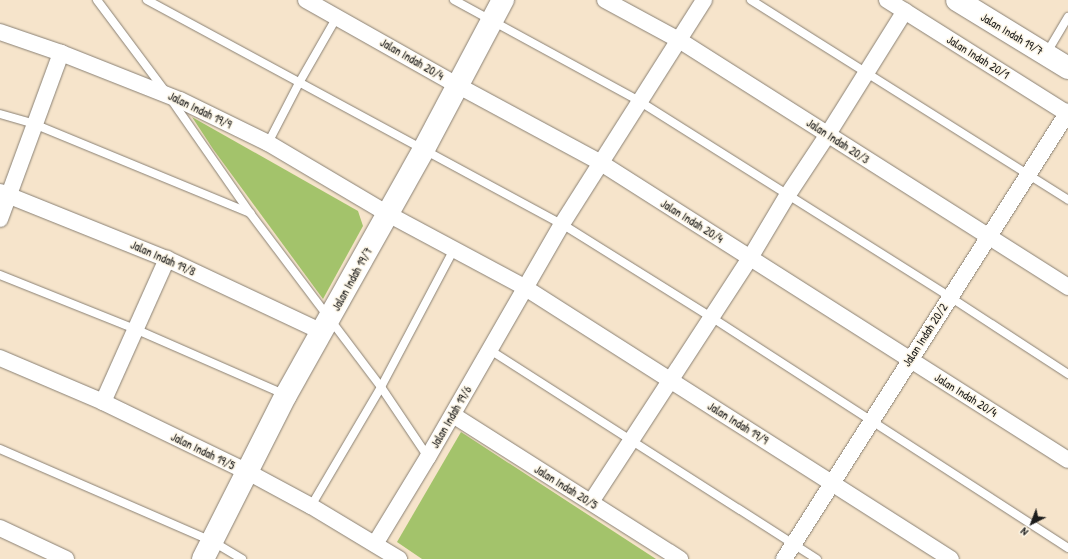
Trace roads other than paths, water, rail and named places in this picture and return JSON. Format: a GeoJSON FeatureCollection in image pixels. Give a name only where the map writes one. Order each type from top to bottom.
{"type":"FeatureCollection","features":[{"type":"Feature","properties":{"kind":"street","name":"Jalan Indah 20/4"},"geometry":{"type":"LineString","coordinates":[[306,0],[337,16],[457,85],[601,163],[1068,460]]}},
{"type":"Feature","properties":{"kind":"street","name":"Jalan Indah 19/7"},"geometry":{"type":"LineString","coordinates":[[208,550],[246,471],[286,395],[424,149],[503,0]]}},
{"type":"Feature","properties":{"kind":"street","name":"Jalan Indah 20/3"},"geometry":{"type":"LineString","coordinates":[[605,0],[679,40],[1068,287]]}},
{"type":"Feature","properties":{"kind":"street","name":"Jalan Indah 19/6"},"geometry":{"type":"LineString","coordinates":[[375,544],[453,415],[524,287],[562,224],[704,0]]}},
{"type":"Feature","properties":{"kind":"street","name":"Jalan Indah 20/1"},"geometry":{"type":"LineString","coordinates":[[888,0],[1068,113]]}},
{"type":"Feature","properties":{"kind":"street","name":"Jalan Indah 19/7"},"geometry":{"type":"LineString","coordinates":[[956,0],[1068,68]]}},
{"type":"Feature","properties":{"kind":"street"},"geometry":{"type":"LineString","coordinates":[[591,502],[750,258],[787,196],[828,134],[905,11]]}},
{"type":"Feature","properties":{"kind":"street","name":"Jalan Indah 19/9"},"geometry":{"type":"LineString","coordinates":[[0,32],[61,53],[168,95],[268,143],[388,214],[524,287],[951,559]]}},
{"type":"Feature","properties":{"kind":"street"},"geometry":{"type":"LineString","coordinates":[[0,219],[5,193],[34,124],[61,53]]}},
{"type":"Feature","properties":{"kind":"street","name":"Jalan Indah 20/2"},"geometry":{"type":"LineString","coordinates":[[784,559],[871,420],[1068,113]]}},
{"type":"Feature","properties":{"kind":"street","name":"Jalan Indah 19/8"},"geometry":{"type":"LineString","coordinates":[[5,193],[167,259],[325,326]]}},
{"type":"Feature","properties":{"kind":"street"},"geometry":{"type":"LineString","coordinates":[[103,402],[167,259]]}},
{"type":"Feature","properties":{"kind":"street","name":"Jalan Indah 19/5"},"geometry":{"type":"LineString","coordinates":[[0,358],[103,402],[246,471],[311,506],[375,544],[391,557]]}},
{"type":"Feature","properties":{"kind":"street","name":"Jalan Indah 20/5"},"geometry":{"type":"LineString","coordinates":[[453,415],[680,559]]}},
{"type":"Feature","properties":{"kind":"street"},"geometry":{"type":"LineString","coordinates":[[0,528],[66,559]]}},
{"type":"Feature","properties":{"kind":"lane"},"geometry":{"type":"LineString","coordinates":[[97,0],[168,95],[250,213],[325,326],[381,387],[428,457]]}},
{"type":"Feature","properties":{"kind":"lane"},"geometry":{"type":"LineString","coordinates":[[147,0],[562,224],[711,317],[1068,548]]}},
{"type":"Feature","properties":{"kind":"lane"},"geometry":{"type":"LineString","coordinates":[[454,0],[639,102],[950,297],[1068,374]]}},
{"type":"Feature","properties":{"kind":"lane"},"geometry":{"type":"LineString","coordinates":[[751,0],[1068,200]]}},
{"type":"Feature","properties":{"kind":"lane"},"geometry":{"type":"LineString","coordinates":[[268,143],[299,83],[337,16]]}},
{"type":"Feature","properties":{"kind":"lane"},"geometry":{"type":"LineString","coordinates":[[1045,54],[1068,16]]}},
{"type":"Feature","properties":{"kind":"lane"},"geometry":{"type":"LineString","coordinates":[[0,114],[34,124],[250,213]]}},
{"type":"Feature","properties":{"kind":"lane"},"geometry":{"type":"LineString","coordinates":[[311,506],[381,387],[454,249]]}},
{"type":"Feature","properties":{"kind":"lane"},"geometry":{"type":"LineString","coordinates":[[0,275],[135,329],[286,395]]}},
{"type":"Feature","properties":{"kind":"lane"},"geometry":{"type":"LineString","coordinates":[[490,350],[817,559]]}},
{"type":"Feature","properties":{"kind":"lane"},"geometry":{"type":"LineString","coordinates":[[0,449],[208,550],[242,559]]}}]}
